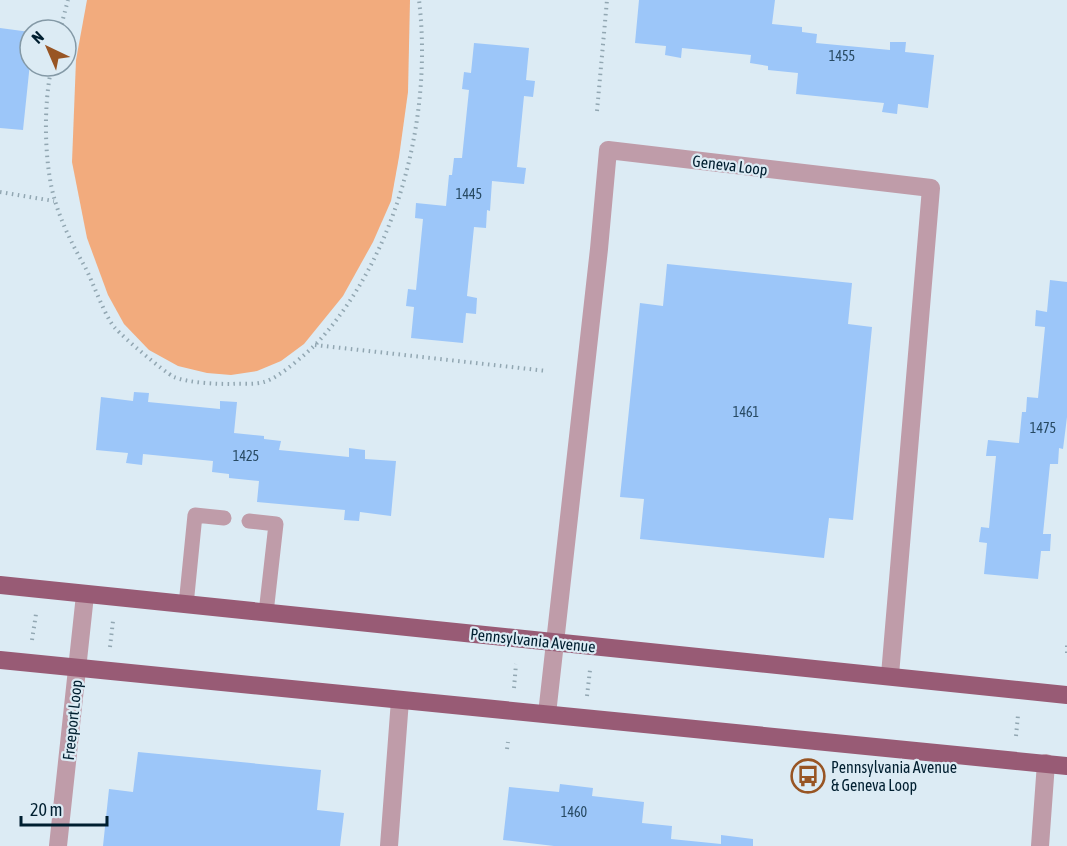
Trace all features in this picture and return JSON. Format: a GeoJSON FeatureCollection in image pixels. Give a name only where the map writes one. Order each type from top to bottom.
{"type":"FeatureCollection","features":[{"type":"Feature","properties":{"kind":"main road","name":"Pennsylvania Avenue"},"geometry":{"type":"LineString","coordinates":[[0,585],[1067,694]]}},
{"type":"Feature","properties":{"kind":"main road"},"geometry":{"type":"LineString","coordinates":[[0,660],[1067,766]]}},
{"type":"Feature","properties":{"kind":"street","name":"Geneva Loop"},"geometry":{"type":"LineString","coordinates":[[547,714],[608,150],[931,188],[890,675]]}},
{"type":"Feature","properties":{"kind":"street","name":"Freeport Loop"},"geometry":{"type":"LineString","coordinates":[[58,846],[85,595]]}},
{"type":"Feature","properties":{"kind":"street"},"geometry":{"type":"LineString","coordinates":[[389,846],[400,700]]}},
{"type":"Feature","properties":{"kind":"street"},"geometry":{"type":"LineString","coordinates":[[1040,846],[1046,764]]}},
{"type":"Feature","properties":{"kind":"lane"},"geometry":{"type":"LineString","coordinates":[[186,605],[195,515],[224,518]]}},
{"type":"Feature","properties":{"kind":"lane"},"geometry":{"type":"LineString","coordinates":[[249,521],[276,524],[266,613]]}},
{"type":"Feature","properties":{"kind":"path"},"geometry":{"type":"LineString","coordinates":[[63,18],[68,0]]}},
{"type":"Feature","properties":{"kind":"path"},"geometry":{"type":"LineString","coordinates":[[51,78],[47,112],[47,156],[54,201],[72,244],[113,327],[173,376],[216,384],[265,382],[304,357],[330,328],[358,289],[395,209],[410,160],[418,117],[423,29],[419,0]]}},
{"type":"Feature","properties":{"kind":"path"},"geometry":{"type":"LineString","coordinates":[[597,111],[607,0]]}},
{"type":"Feature","properties":{"kind":"path"},"geometry":{"type":"LineString","coordinates":[[0,192],[54,201]]}},
{"type":"Feature","properties":{"kind":"path"},"geometry":{"type":"LineString","coordinates":[[315,345],[547,371]]}},
{"type":"Feature","properties":{"kind":"path"},"geometry":{"type":"LineString","coordinates":[[32,640],[36,614]]}},
{"type":"Feature","properties":{"kind":"path"},"geometry":{"type":"LineString","coordinates":[[110,647],[112,621]]}},
{"type":"Feature","properties":{"kind":"path"},"geometry":{"type":"LineString","coordinates":[[1066,653],[1067,641]]}},
{"type":"Feature","properties":{"kind":"path"},"geometry":{"type":"LineString","coordinates":[[513,688],[516,664]]}},
{"type":"Feature","properties":{"kind":"path"},"geometry":{"type":"LineString","coordinates":[[587,696],[590,670]]}},
{"type":"Feature","properties":{"kind":"path"},"geometry":{"type":"LineString","coordinates":[[1016,736],[1018,715]]}},
{"type":"Feature","properties":{"kind":"path"},"geometry":{"type":"LineString","coordinates":[[507,749],[508,742]]}},
{"type":"Feature","properties":{"kind":"shaded area"},"geometry":{"type":"Polygon","coordinates":[[[87,0],[410,0],[408,92],[391,201],[373,242],[343,296],[304,344],[281,361],[257,371],[231,375],[207,373],[178,366],[149,350],[124,324],[108,295],[87,238],[72,162],[78,49],[87,0]]]}},
{"type":"Feature","properties":{"kind":"building"},"geometry":{"type":"Polygon","coordinates":[[[639,0],[775,0],[772,24],[802,27],[802,32],[817,34],[816,43],[890,50],[890,42],[906,42],[905,52],[934,55],[928,108],[898,104],[897,114],[882,112],[884,103],[796,94],[798,73],[768,70],[768,66],[750,63],[751,55],[682,48],[681,58],[665,55],[666,46],[635,43],[639,0]]]}},
{"type":"Feature","properties":{"kind":"building"},"geometry":{"type":"Polygon","coordinates":[[[0,28],[18,30],[18,78],[28,78],[23,130],[0,128],[0,28]]]}},
{"type":"Feature","properties":{"kind":"building"},"geometry":{"type":"Polygon","coordinates":[[[474,43],[529,48],[526,80],[535,81],[533,97],[524,96],[517,167],[526,168],[524,184],[492,181],[490,211],[487,210],[486,228],[474,227],[467,296],[477,298],[476,314],[466,313],[463,343],[411,338],[414,307],[406,306],[408,289],[416,290],[423,219],[415,218],[416,203],[446,206],[449,175],[452,175],[454,158],[462,158],[469,90],[462,89],[464,72],[471,73],[474,43]]]}},
{"type":"Feature","properties":{"kind":"building"},"geometry":{"type":"Polygon","coordinates":[[[667,264],[852,283],[848,324],[872,327],[853,520],[829,518],[824,558],[640,539],[644,499],[620,497],[640,303],[663,306],[667,264]]]}},
{"type":"Feature","properties":{"kind":"building"},"geometry":{"type":"Polygon","coordinates":[[[1050,280],[1067,282],[1067,417],[1063,449],[1059,448],[1058,464],[1050,464],[1043,534],[1051,534],[1050,551],[1041,551],[1038,579],[984,574],[987,543],[979,542],[981,527],[989,528],[996,456],[986,456],[988,440],[1019,443],[1022,412],[1026,412],[1027,397],[1038,398],[1045,327],[1035,326],[1036,310],[1047,312],[1050,280]]]}},
{"type":"Feature","properties":{"kind":"building"},"geometry":{"type":"Polygon","coordinates":[[[134,392],[149,393],[148,402],[220,409],[220,401],[237,402],[234,433],[264,436],[264,439],[281,441],[279,450],[349,457],[349,448],[365,450],[365,459],[396,461],[391,516],[360,512],[359,521],[344,520],[345,510],[257,502],[259,481],[229,478],[229,474],[212,472],[213,461],[143,454],[142,465],[126,463],[128,453],[96,450],[101,397],[133,401],[134,392]]]}},
{"type":"Feature","properties":{"kind":"building"},"geometry":{"type":"Polygon","coordinates":[[[138,752],[321,770],[317,810],[344,813],[340,846],[103,846],[109,789],[133,792],[138,752]]]}},
{"type":"Feature","properties":{"kind":"building"},"geometry":{"type":"Polygon","coordinates":[[[560,784],[593,788],[592,796],[644,802],[642,823],[672,826],[671,839],[721,844],[721,835],[753,839],[753,846],[554,846],[503,840],[509,787],[559,792],[560,784]]]}},
{"type":"Feature","properties":{"kind":"place","name":"Pennsylvania Avenue & Geneva Loop"},"geometry":{"type":"Point","coordinates":[808,776]}}]}
